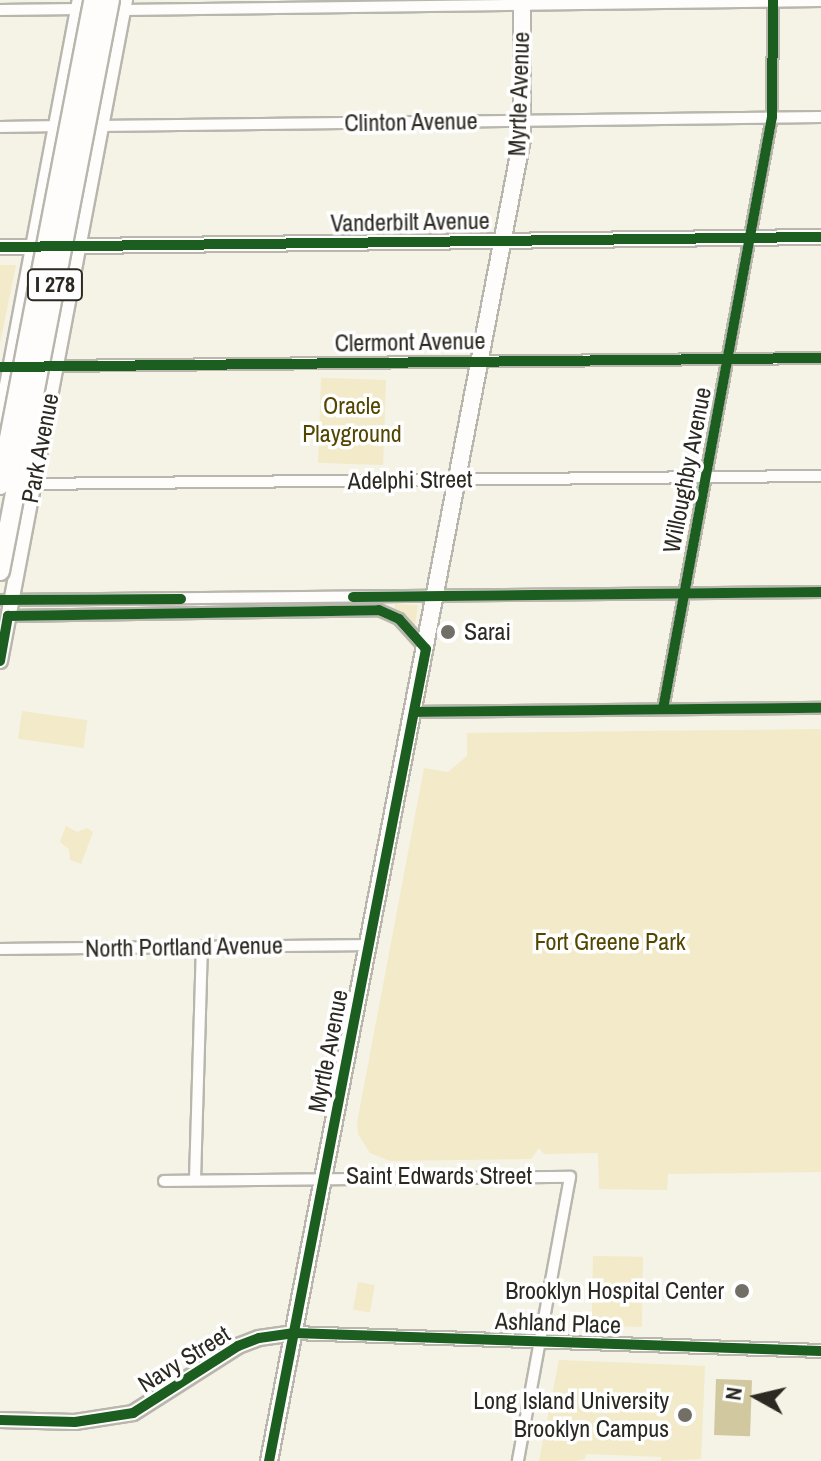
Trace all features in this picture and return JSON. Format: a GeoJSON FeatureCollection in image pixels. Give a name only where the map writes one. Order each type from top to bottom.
{"type":"FeatureCollection","features":[{"type":"Feature","properties":{"kind":"highway","name":"I 278"},"geometry":{"type":"LineString","coordinates":[[0,485],[84,3]]}},
{"type":"Feature","properties":{"kind":"highway","name":"I 278"},"geometry":{"type":"LineString","coordinates":[[0,571],[119,3]]}},
{"type":"Feature","properties":{"kind":"main road","name":"Myrtle Avenue"},"geometry":{"type":"LineString","coordinates":[[269,1461],[481,361],[524,120],[522,2]]}},
{"type":"Feature","properties":{"kind":"main road","name":"Park Avenue"},"geometry":{"type":"LineString","coordinates":[[0,422],[5,367],[34,246],[84,3]]}},
{"type":"Feature","properties":{"kind":"main road","name":"Park Avenue"},"geometry":{"type":"LineString","coordinates":[[0,661],[8,616],[6,600],[33,484],[79,246],[119,3]]}},
{"type":"Feature","properties":{"kind":"main road","name":"Vanderbilt Avenue"},"geometry":{"type":"LineString","coordinates":[[0,247],[821,237]]}},
{"type":"Feature","properties":{"kind":"main road","name":"Navy Street"},"geometry":{"type":"LineString","coordinates":[[0,1420],[75,1422],[133,1413],[238,1346],[259,1338],[293,1333]]}},
{"type":"Feature","properties":{"kind":"street","name":"Willoughby Avenue"},"geometry":{"type":"LineString","coordinates":[[663,709],[772,117],[773,1]]}},
{"type":"Feature","properties":{"kind":"street"},"geometry":{"type":"LineString","coordinates":[[119,3],[821,1]]}},
{"type":"Feature","properties":{"kind":"street"},"geometry":{"type":"LineString","coordinates":[[0,10],[84,3]]}},
{"type":"Feature","properties":{"kind":"street","name":"Clinton Avenue"},"geometry":{"type":"LineString","coordinates":[[0,127],[821,117]]}},
{"type":"Feature","properties":{"kind":"street","name":"Clermont Avenue"},"geometry":{"type":"LineString","coordinates":[[5,367],[821,358]]}},
{"type":"Feature","properties":{"kind":"street","name":"Adelphi Street"},"geometry":{"type":"LineString","coordinates":[[0,485],[821,476]]}},
{"type":"Feature","properties":{"kind":"street"},"geometry":{"type":"LineString","coordinates":[[6,600],[821,592]]}},
{"type":"Feature","properties":{"kind":"street"},"geometry":{"type":"LineString","coordinates":[[8,616],[379,610],[399,619],[426,649]]}},
{"type":"Feature","properties":{"kind":"street"},"geometry":{"type":"LineString","coordinates":[[414,712],[821,708]]}},
{"type":"Feature","properties":{"kind":"street","name":"North Portland Avenue"},"geometry":{"type":"LineString","coordinates":[[0,949],[369,945]]}},
{"type":"Feature","properties":{"kind":"street"},"geometry":{"type":"LineString","coordinates":[[195,1180],[202,947]]}},
{"type":"Feature","properties":{"kind":"street","name":"Saint Edwards Street"},"geometry":{"type":"LineString","coordinates":[[164,1181],[324,1177],[570,1177],[540,1342]]}},
{"type":"Feature","properties":{"kind":"street","name":"Ashland Place"},"geometry":{"type":"LineString","coordinates":[[293,1333],[821,1351]]}},
{"type":"Feature","properties":{"kind":"street"},"geometry":{"type":"LineString","coordinates":[[518,1461],[540,1342]]}},
{"type":"Feature","properties":{"kind":"green space"},"geometry":{"type":"Polygon","coordinates":[[[0,265],[16,265],[0,343],[0,265]]]}},
{"type":"Feature","properties":{"kind":"green space","name":"Oracle Playground"},"geometry":{"type":"Polygon","coordinates":[[[321,378],[386,380],[383,465],[318,463],[321,378]]]}},
{"type":"Feature","properties":{"kind":"green space"},"geometry":{"type":"Polygon","coordinates":[[[395,604],[418,605],[415,625],[394,609],[395,604]]]}},
{"type":"Feature","properties":{"kind":"green space"},"geometry":{"type":"Polygon","coordinates":[[[22,711],[87,720],[83,748],[18,739],[22,711]]]}},
{"type":"Feature","properties":{"kind":"green space","name":"Fort Greene Park"},"geometry":{"type":"Polygon","coordinates":[[[821,729],[821,1172],[668,1174],[667,1190],[599,1189],[598,1153],[544,1154],[539,1148],[531,1159],[390,1161],[370,1153],[358,1134],[357,1123],[424,768],[448,772],[467,756],[467,733],[821,729]]]}},
{"type":"Feature","properties":{"kind":"green space"},"geometry":{"type":"Polygon","coordinates":[[[66,826],[77,832],[87,828],[93,832],[81,864],[70,860],[69,849],[60,842],[66,826]]]}},
{"type":"Feature","properties":{"kind":"green space"},"geometry":{"type":"Polygon","coordinates":[[[593,1256],[643,1257],[642,1327],[592,1326],[593,1256]]]}},
{"type":"Feature","properties":{"kind":"green space"},"geometry":{"type":"Polygon","coordinates":[[[358,1282],[375,1285],[370,1313],[353,1310],[358,1282]]]}},
{"type":"Feature","properties":{"kind":"green space"},"geometry":{"type":"Polygon","coordinates":[[[559,1360],[705,1366],[701,1459],[661,1461],[661,1457],[586,1454],[585,1459],[576,1461],[539,1461],[559,1360]]]}},
{"type":"Feature","properties":{"kind":"shaded area"},"geometry":{"type":"Polygon","coordinates":[[[716,1379],[752,1380],[750,1436],[714,1435],[716,1379]]]}},
{"type":"Feature","properties":{"kind":"cycle path"},"geometry":{"type":"LineString","coordinates":[[663,709],[772,117],[773,0]]}},
{"type":"Feature","properties":{"kind":"cycle path"},"geometry":{"type":"LineString","coordinates":[[0,247],[821,237]]}},
{"type":"Feature","properties":{"kind":"cycle path"},"geometry":{"type":"LineString","coordinates":[[0,367],[821,358]]}},
{"type":"Feature","properties":{"kind":"cycle path"},"geometry":{"type":"LineString","coordinates":[[353,597],[821,592]]}},
{"type":"Feature","properties":{"kind":"cycle path"},"geometry":{"type":"LineString","coordinates":[[0,600],[181,599]]}},
{"type":"Feature","properties":{"kind":"cycle path"},"geometry":{"type":"LineString","coordinates":[[0,661],[8,616],[379,610],[399,619],[426,649],[269,1461]]}},
{"type":"Feature","properties":{"kind":"cycle path"},"geometry":{"type":"LineString","coordinates":[[414,712],[821,708]]}},
{"type":"Feature","properties":{"kind":"cycle path"},"geometry":{"type":"LineString","coordinates":[[0,1420],[75,1422],[133,1413],[238,1346],[259,1338],[293,1333],[821,1351]]}},
{"type":"Feature","properties":{"kind":"place","name":"Sarai"},"geometry":{"type":"Point","coordinates":[448,632]}},
{"type":"Feature","properties":{"kind":"place","name":"Brooklyn Hospital Center"},"geometry":{"type":"Point","coordinates":[742,1291]}},
{"type":"Feature","properties":{"kind":"place","name":"Long Island University Brooklyn Campus"},"geometry":{"type":"Point","coordinates":[685,1415]}}]}
